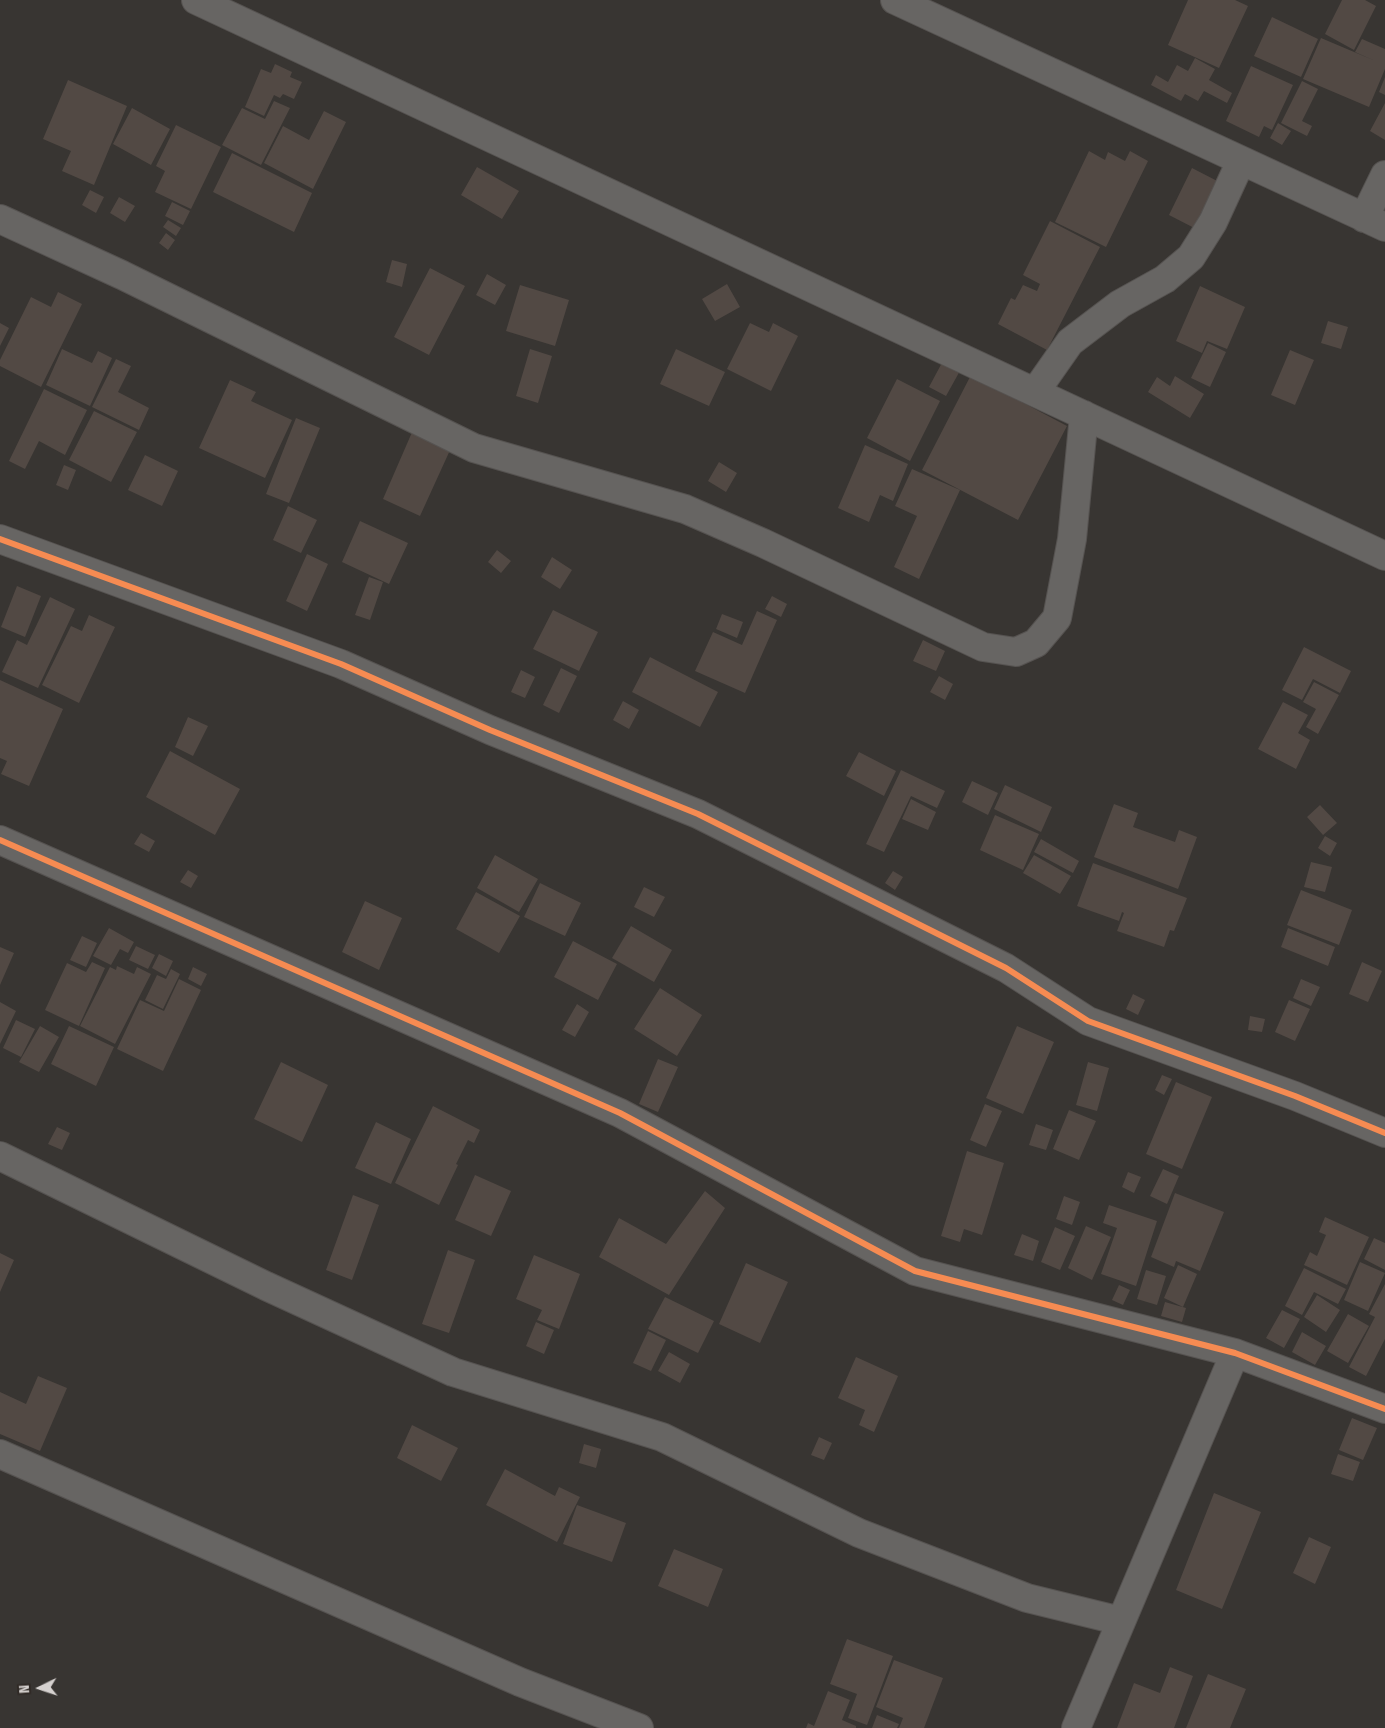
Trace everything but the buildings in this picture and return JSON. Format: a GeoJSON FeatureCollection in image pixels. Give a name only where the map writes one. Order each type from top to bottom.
{"type":"FeatureCollection","features":[{"type":"Feature","properties":{"kind":"street"},"geometry":{"type":"LineString","coordinates":[[196,0],[1385,556]]}},
{"type":"Feature","properties":{"kind":"street"},"geometry":{"type":"LineString","coordinates":[[902,2],[1375,223],[1385,175]]}},
{"type":"Feature","properties":{"kind":"street"},"geometry":{"type":"LineString","coordinates":[[1035,392],[1070,342],[1120,304],[1165,280],[1191,257],[1213,222],[1242,161]]}},
{"type":"Feature","properties":{"kind":"street"},"geometry":{"type":"LineString","coordinates":[[0,219],[122,275],[474,448],[685,509],[763,543],[984,648],[1016,652],[1036,643],[1057,618],[1072,539],[1084,415]]}},
{"type":"Feature","properties":{"kind":"street"},"geometry":{"type":"LineString","coordinates":[[0,539],[341,664],[490,730],[698,814],[1006,968],[1088,1021],[1295,1096],[1385,1133]]}},
{"type":"Feature","properties":{"kind":"street"},"geometry":{"type":"LineString","coordinates":[[0,840],[620,1113],[915,1272],[1235,1353],[1385,1409]]}},
{"type":"Feature","properties":{"kind":"street"},"geometry":{"type":"LineString","coordinates":[[0,1156],[266,1286],[453,1372],[662,1437],[859,1533],[1027,1598],[1121,1621]]}},
{"type":"Feature","properties":{"kind":"street"},"geometry":{"type":"LineString","coordinates":[[1076,1728],[1235,1353]]}},
{"type":"Feature","properties":{"kind":"street"},"geometry":{"type":"LineString","coordinates":[[0,1454],[520,1682],[638,1728]]}},
{"type":"Feature","properties":{"kind":"cycle path"},"geometry":{"type":"LineString","coordinates":[[0,539],[341,664],[490,730],[698,814],[1006,968],[1088,1021],[1295,1096],[1385,1133]]}},
{"type":"Feature","properties":{"kind":"cycle path"},"geometry":{"type":"LineString","coordinates":[[0,840],[620,1113],[915,1271],[1235,1353],[1385,1409]]}}]}
